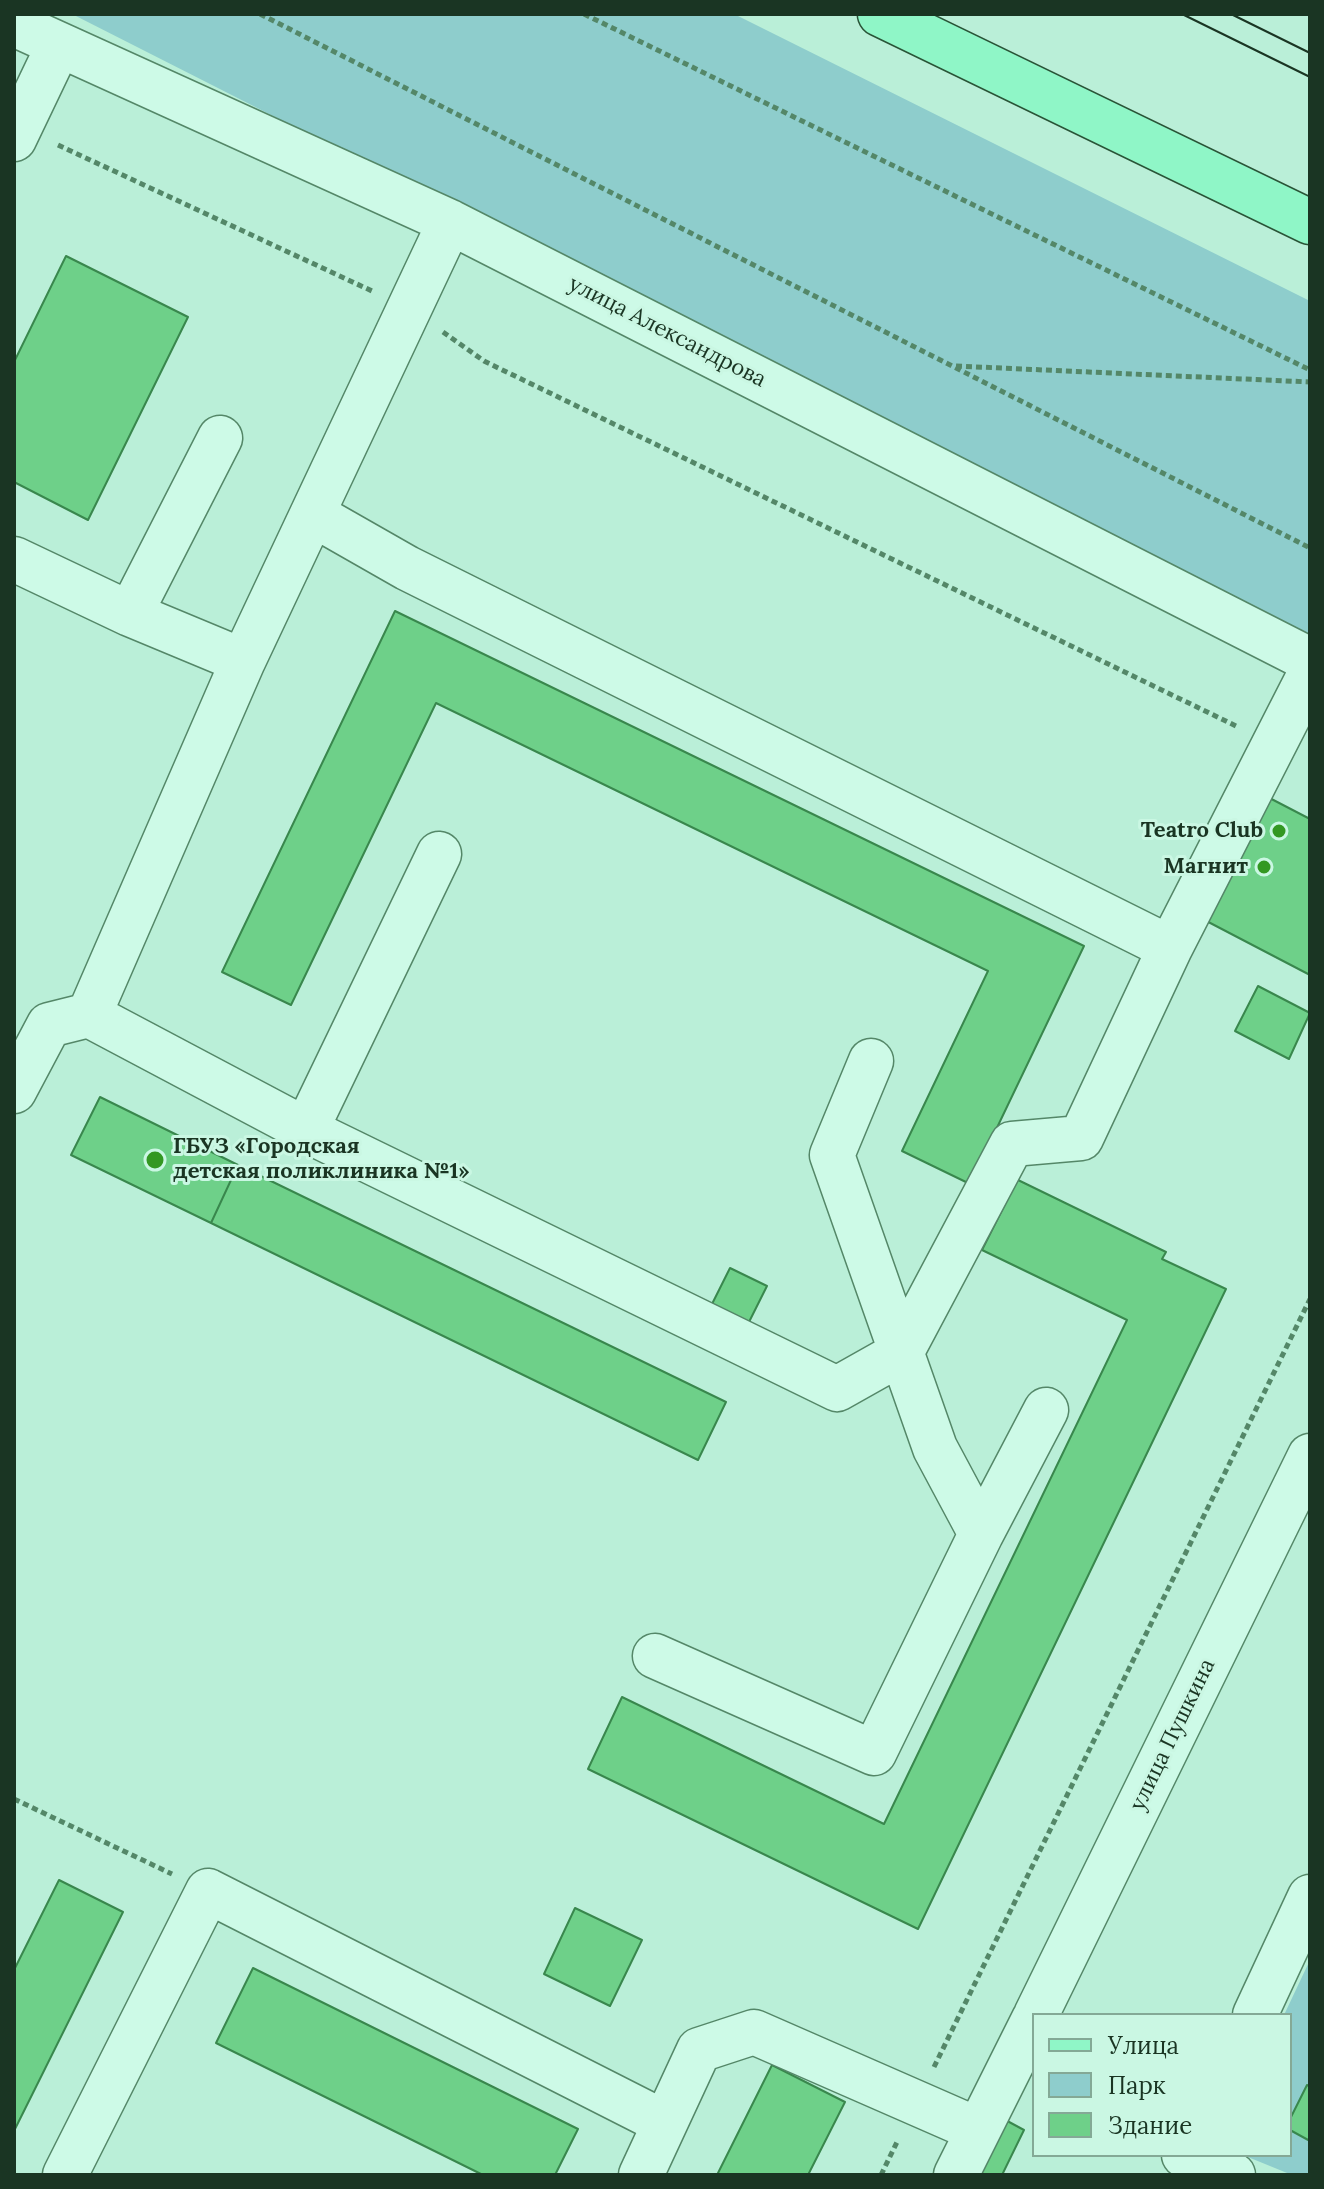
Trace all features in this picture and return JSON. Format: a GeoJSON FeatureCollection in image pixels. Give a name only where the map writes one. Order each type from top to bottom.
{"type":"FeatureCollection","features":[{"type":"Feature","properties":{"kind":"main road"},"geometry":{"type":"LineString","coordinates":[[880,14],[1310,222]]}},
{"type":"Feature","properties":{"kind":"street","name":"улица Александрова"},"geometry":{"type":"LineString","coordinates":[[14,24],[58,47],[450,222],[1310,660]]}},
{"type":"Feature","properties":{"kind":"street"},"geometry":{"type":"LineString","coordinates":[[17,133],[58,47]]}},
{"type":"Feature","properties":{"kind":"street"},"geometry":{"type":"LineString","coordinates":[[89,1015],[243,661],[450,222]]}},
{"type":"Feature","properties":{"kind":"street"},"geometry":{"type":"LineString","coordinates":[[130,614],[220,438]]}},
{"type":"Feature","properties":{"kind":"street"},"geometry":{"type":"LineString","coordinates":[[314,515],[421,575],[1170,948]]}},
{"type":"Feature","properties":{"kind":"street"},"geometry":{"type":"LineString","coordinates":[[14,559],[130,614],[243,661]]}},
{"type":"Feature","properties":{"kind":"street"},"geometry":{"type":"LineString","coordinates":[[14,1091],[49,1025],[89,1015],[306,1130],[837,1389],[901,1353],[1012,1144],[1081,1138],[1170,948],[1310,674]]}},
{"type":"Feature","properties":{"kind":"street"},"geometry":{"type":"LineString","coordinates":[[306,1130],[439,854]]}},
{"type":"Feature","properties":{"kind":"street"},"geometry":{"type":"LineString","coordinates":[[871,1061],[832,1155],[935,1448],[981,1534]]}},
{"type":"Feature","properties":{"kind":"street"},"geometry":{"type":"LineString","coordinates":[[655,1656],[874,1753],[981,1534],[1046,1410]]}},
{"type":"Feature","properties":{"kind":"street","name":"улица Пушкина"},"geometry":{"type":"LineString","coordinates":[[1037,2013],[1310,1456]]}},
{"type":"Feature","properties":{"kind":"street"},"geometry":{"type":"LineString","coordinates":[[65,2175],[208,1891],[665,2123]]}},
{"type":"Feature","properties":{"kind":"street"},"geometry":{"type":"LineString","coordinates":[[1256,2013],[1310,1897]]}},
{"type":"Feature","properties":{"kind":"street","name":"улица Пушкина"},"geometry":{"type":"LineString","coordinates":[[956,2175],[978,2130],[1021,2079],[1032,2030]]}},
{"type":"Feature","properties":{"kind":"street"},"geometry":{"type":"LineString","coordinates":[[641,2175],[699,2050],[754,2032],[978,2130]]}},
{"type":"Feature","properties":{"kind":"street"},"geometry":{"type":"LineString","coordinates":[[1189,2157],[1233,2175]]}},
{"type":"Feature","properties":{"kind":"path"},"geometry":{"type":"LineString","coordinates":[[260,14],[1310,548]]}},
{"type":"Feature","properties":{"kind":"path"},"geometry":{"type":"LineString","coordinates":[[584,14],[1310,370]]}},
{"type":"Feature","properties":{"kind":"path"},"geometry":{"type":"LineString","coordinates":[[17,133],[408,307],[484,361],[1274,744]]}},
{"type":"Feature","properties":{"kind":"path"},"geometry":{"type":"LineString","coordinates":[[951,366],[1310,382]]}},
{"type":"Feature","properties":{"kind":"path"},"geometry":{"type":"LineString","coordinates":[[881,2175],[1310,1299]]}},
{"type":"Feature","properties":{"kind":"path"},"geometry":{"type":"LineString","coordinates":[[14,1799],[208,1891]]}},
{"type":"Feature","properties":{"kind":"green space"},"geometry":{"type":"Polygon","coordinates":[[[72,14],[734,14],[1310,301],[1310,642],[72,14]]]}},
{"type":"Feature","properties":{"kind":"green space"},"geometry":{"type":"Polygon","coordinates":[[[1310,1960],[1310,2175],[1292,2175],[1248,2157],[1292,2157],[1292,2013],[1285,2013],[1310,1960]]]}},
{"type":"Feature","properties":{"kind":"building"},"geometry":{"type":"Polygon","coordinates":[[[66,256],[188,317],[88,520],[14,482],[14,362],[66,256]]]}},
{"type":"Feature","properties":{"kind":"building"},"geometry":{"type":"Polygon","coordinates":[[[395,611],[1084,946],[970,1184],[902,1151],[988,971],[436,703],[291,1005],[222,972],[395,611]]]}},
{"type":"Feature","properties":{"kind":"building","name":"Магнит"},"geometry":{"type":"Polygon","coordinates":[[[1258,792],[1310,819],[1310,975],[1193,914],[1258,792]]]}},
{"type":"Feature","properties":{"kind":"building"},"geometry":{"type":"Polygon","coordinates":[[[1258,986],[1310,1013],[1289,1059],[1235,1031],[1258,986]]]}},
{"type":"Feature","properties":{"kind":"building","name":"ГБУЗ «Городская детская поликлиника №1»"},"geometry":{"type":"Polygon","coordinates":[[[100,1097],[238,1165],[211,1223],[71,1155],[100,1097]]]}},
{"type":"Feature","properties":{"kind":"building"},"geometry":{"type":"Polygon","coordinates":[[[981,1162],[1166,1252],[1162,1259],[1226,1289],[918,1929],[588,1769],[622,1697],[884,1824],[1127,1320],[982,1250],[1006,1202],[981,1162]]]}},
{"type":"Feature","properties":{"kind":"building"},"geometry":{"type":"Polygon","coordinates":[[[238,1165],[726,1402],[698,1460],[211,1223],[238,1165]]]}},
{"type":"Feature","properties":{"kind":"building"},"geometry":{"type":"Polygon","coordinates":[[[730,1268],[767,1286],[747,1326],[710,1308],[730,1268]]]}},
{"type":"Feature","properties":{"kind":"building"},"geometry":{"type":"Polygon","coordinates":[[[59,1880],[123,1912],[14,2131],[14,1970],[59,1880]]]}},
{"type":"Feature","properties":{"kind":"building"},"geometry":{"type":"Polygon","coordinates":[[[575,1908],[642,1940],[610,2006],[544,1974],[575,1908]]]}},
{"type":"Feature","properties":{"kind":"building"},"geometry":{"type":"Polygon","coordinates":[[[253,1968],[578,2129],[555,2175],[483,2175],[216,2043],[253,1968]]]}},
{"type":"Feature","properties":{"kind":"building"},"geometry":{"type":"Polygon","coordinates":[[[772,2065],[845,2102],[808,2175],[717,2175],[772,2065]]]}},
{"type":"Feature","properties":{"kind":"building"},"geometry":{"type":"Polygon","coordinates":[[[1307,2085],[1310,2086],[1310,2141],[1292,2131],[1292,2115],[1307,2085]]]}},
{"type":"Feature","properties":{"kind":"building"},"geometry":{"type":"Polygon","coordinates":[[[998,2116],[1024,2130],[1002,2175],[969,2175],[998,2116]]]}},
{"type":"Feature","properties":{"kind":"tram line"},"geometry":{"type":"LineString","coordinates":[[1182,14],[1310,77]]}},
{"type":"Feature","properties":{"kind":"tram line"},"geometry":{"type":"LineString","coordinates":[[1231,14],[1310,53]]}},
{"type":"Feature","properties":{"kind":"place","name":"Teatro Club"},"geometry":{"type":"Point","coordinates":[1279,831]}},
{"type":"Feature","properties":{"kind":"place","name":"Магнит"},"geometry":{"type":"Point","coordinates":[1264,867]}},
{"type":"Feature","properties":{"kind":"place","name":"ГБУЗ «Городская детская поликлиника №1»"},"geometry":{"type":"Point","coordinates":[155,1160]}}]}
